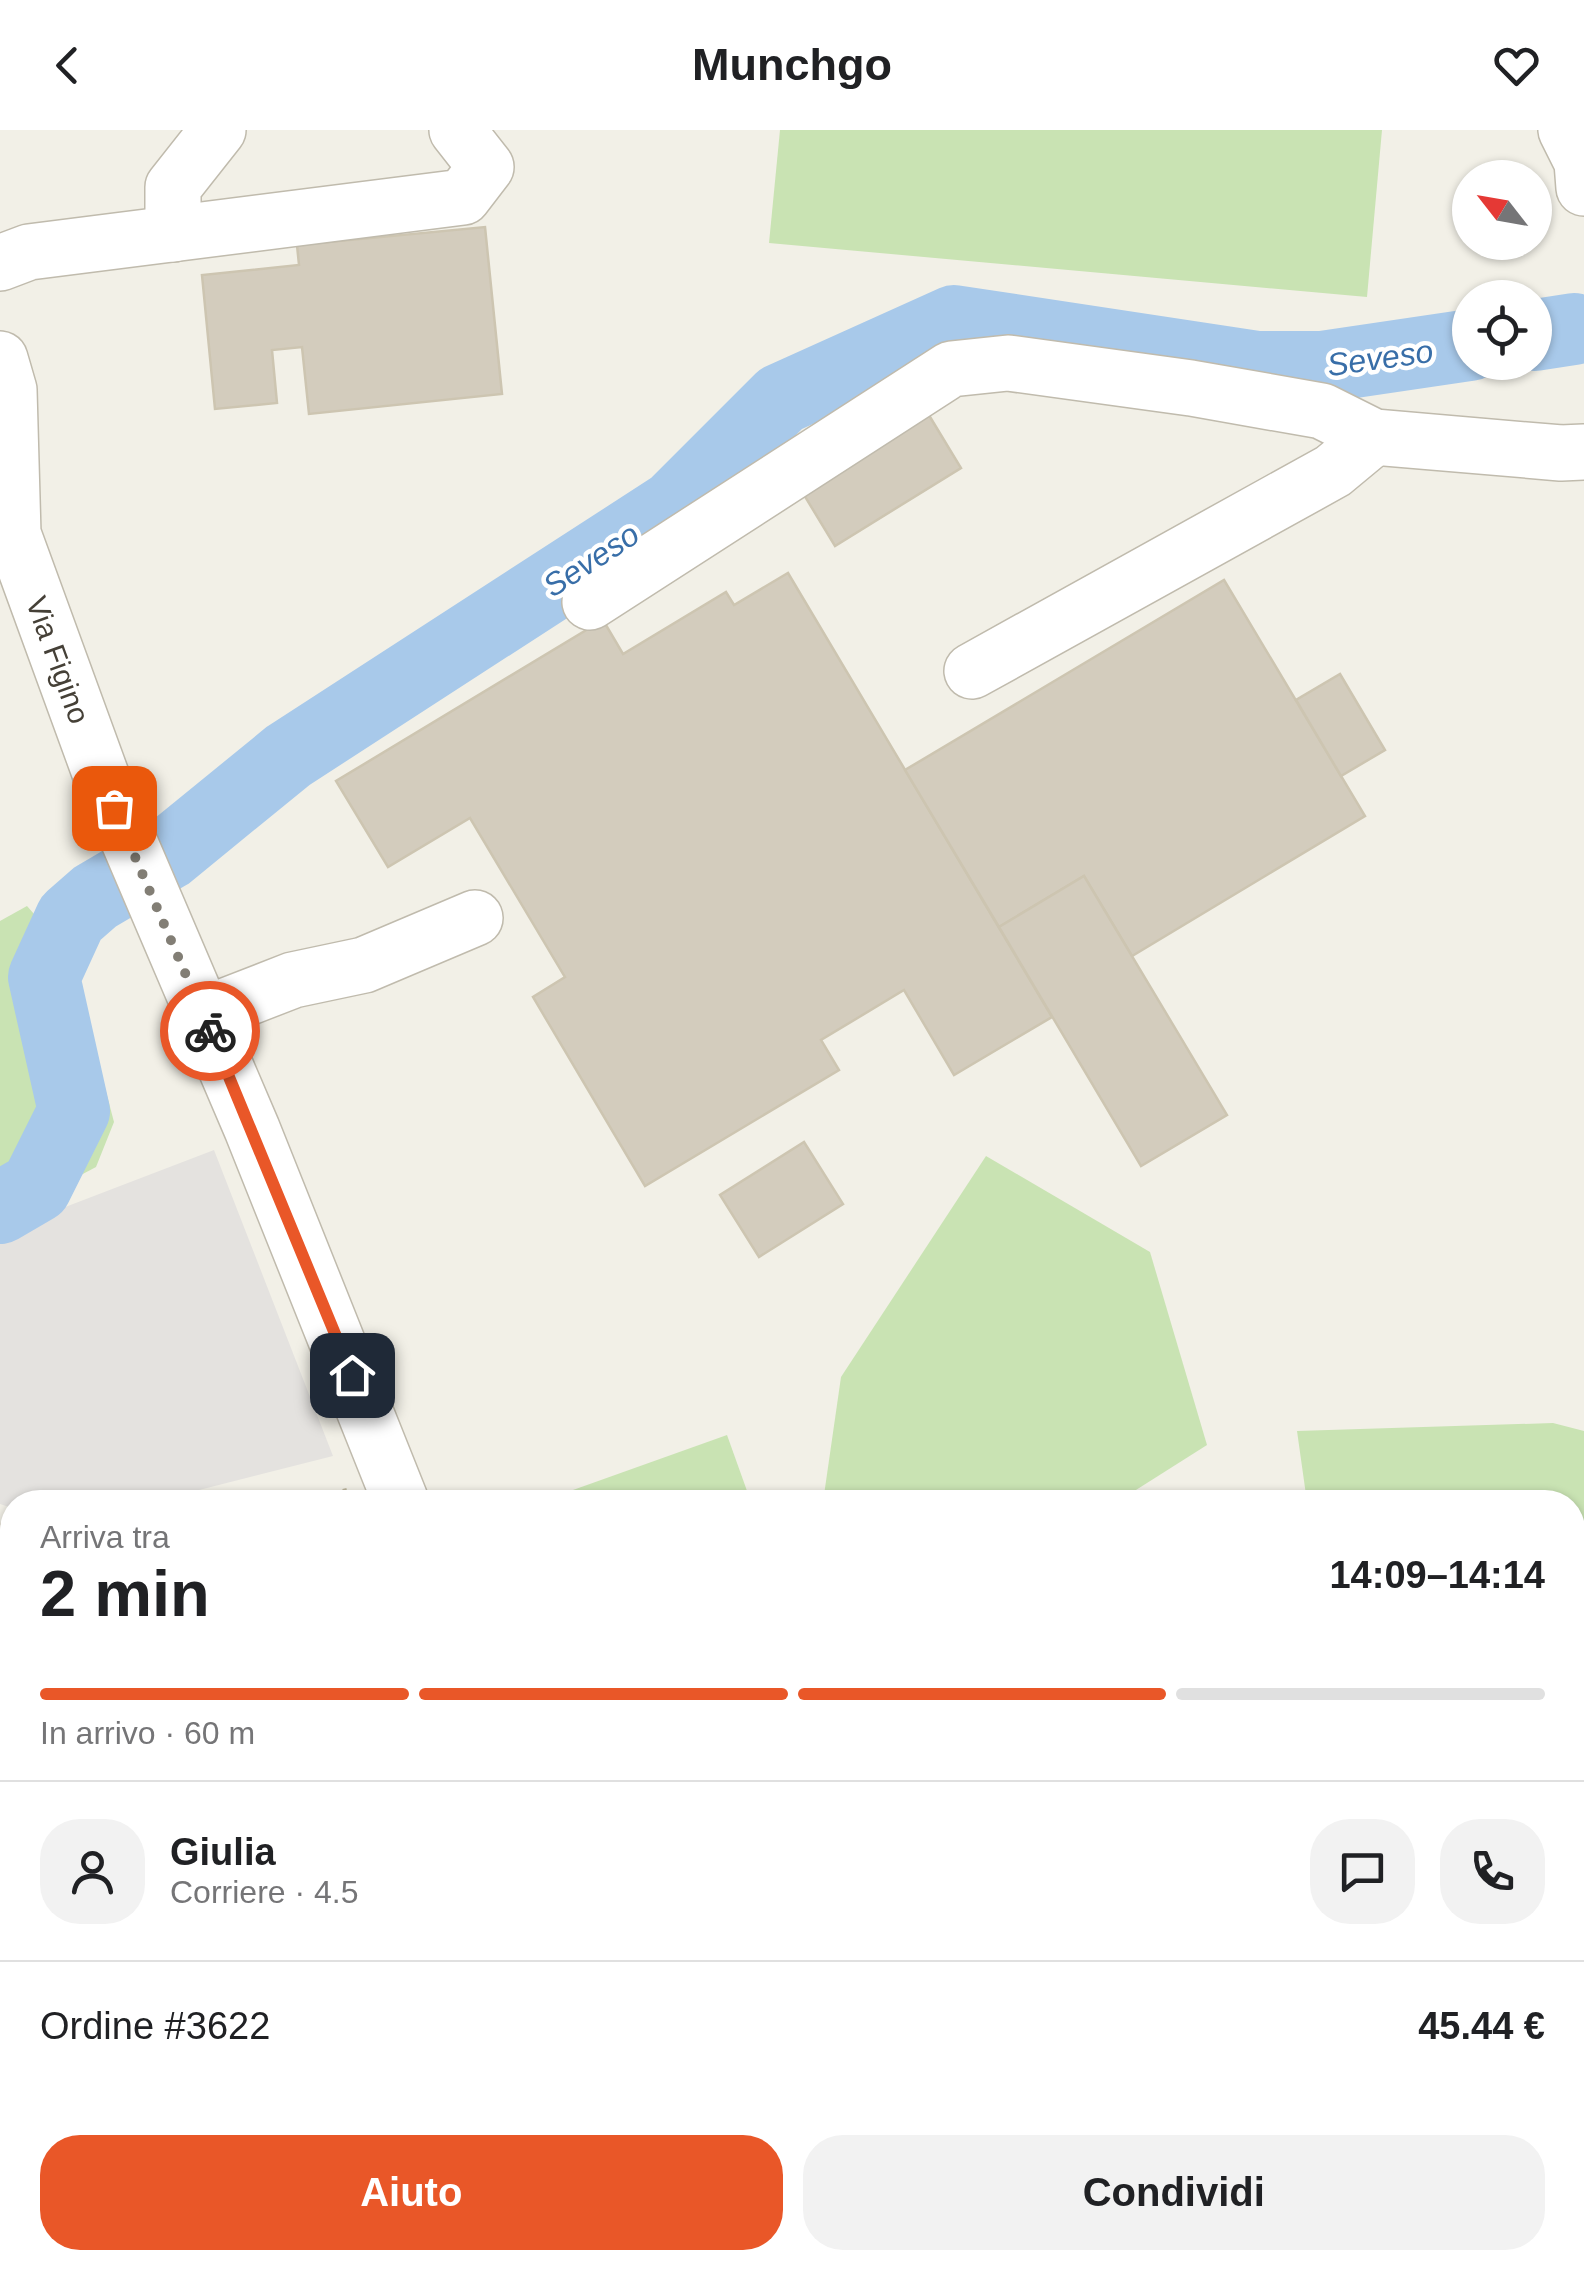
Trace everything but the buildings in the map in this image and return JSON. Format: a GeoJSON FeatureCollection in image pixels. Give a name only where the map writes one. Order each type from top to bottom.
{"type":"FeatureCollection","features":[{"type":"Feature","properties":{"kind":"street"},"geometry":{"type":"LineString","coordinates":[[173,234],[173,187],[218,130]]}},
{"type":"Feature","properties":{"kind":"street"},"geometry":{"type":"LineString","coordinates":[[0,263],[29,252],[463,197],[486,167],[457,130]]}},
{"type":"Feature","properties":{"kind":"street"},"geometry":{"type":"LineString","coordinates":[[1566,130],[1582,162],[1584,188]]}},
{"type":"Feature","properties":{"kind":"street","name":"Via Figino"},"geometry":{"type":"LineString","coordinates":[[0,359],[9,390],[13,534],[102,778],[252,1129],[396,1490]]}},
{"type":"Feature","properties":{"kind":"street"},"geometry":{"type":"LineString","coordinates":[[590,602],[950,369],[1008,363],[1322,411],[1374,437],[1584,452]]}},
{"type":"Feature","properties":{"kind":"street"},"geometry":{"type":"LineString","coordinates":[[972,671],[1332,471],[1374,437]]}},
{"type":"Feature","properties":{"kind":"street"},"geometry":{"type":"LineString","coordinates":[[202,1015],[293,980],[364,964],[474,918]]}},
{"type":"Feature","properties":{"kind":"green space"},"geometry":{"type":"Polygon","coordinates":[[[780,130],[1382,130],[1367,297],[769,243],[780,130]]]}},
{"type":"Feature","properties":{"kind":"green space"},"geometry":{"type":"Polygon","coordinates":[[[27,906],[70,955],[114,1122],[96,1167],[0,1218],[0,921],[27,906]]]}},
{"type":"Feature","properties":{"kind":"green space"},"geometry":{"type":"Polygon","coordinates":[[[986,1156],[1150,1252],[1207,1445],[1136,1490],[825,1490],[841,1377],[986,1156]]]}},
{"type":"Feature","properties":{"kind":"green space"},"geometry":{"type":"Polygon","coordinates":[[[1553,1423],[1584,1431],[1584,1490],[1305,1490],[1297,1431],[1553,1423]]]}},
{"type":"Feature","properties":{"kind":"green space"},"geometry":{"type":"Polygon","coordinates":[[[727,1435],[747,1490],[573,1490],[727,1435]]]}},
{"type":"Feature","properties":{"kind":"shaded area"},"geometry":{"type":"Polygon","coordinates":[[[214,1150],[333,1456],[199,1490],[0,1490],[0,1232],[214,1150]]]}},
{"type":"Feature","properties":{"kind":"waterway","name":"Seveso"},"geometry":{"type":"LineString","coordinates":[[0,1208],[36,1187],[74,1111],[44,977],[71,918],[95,897],[168,854],[288,756],[674,506],[781,399],[954,321],[1258,367],[1321,367],[1452,348]]}},
{"type":"Feature","properties":{"kind":"waterway","name":"Seveso"},"geometry":{"type":"LineString","coordinates":[[1552,332],[1574,329]]}},
{"type":"Feature","properties":{"kind":"way so far"},"geometry":{"type":"LineString","coordinates":[[114,808],[210,1031]]}},
{"type":"Feature","properties":{"kind":"route"},"geometry":{"type":"LineString","coordinates":[[210,1031],[352,1375]]}}]}
